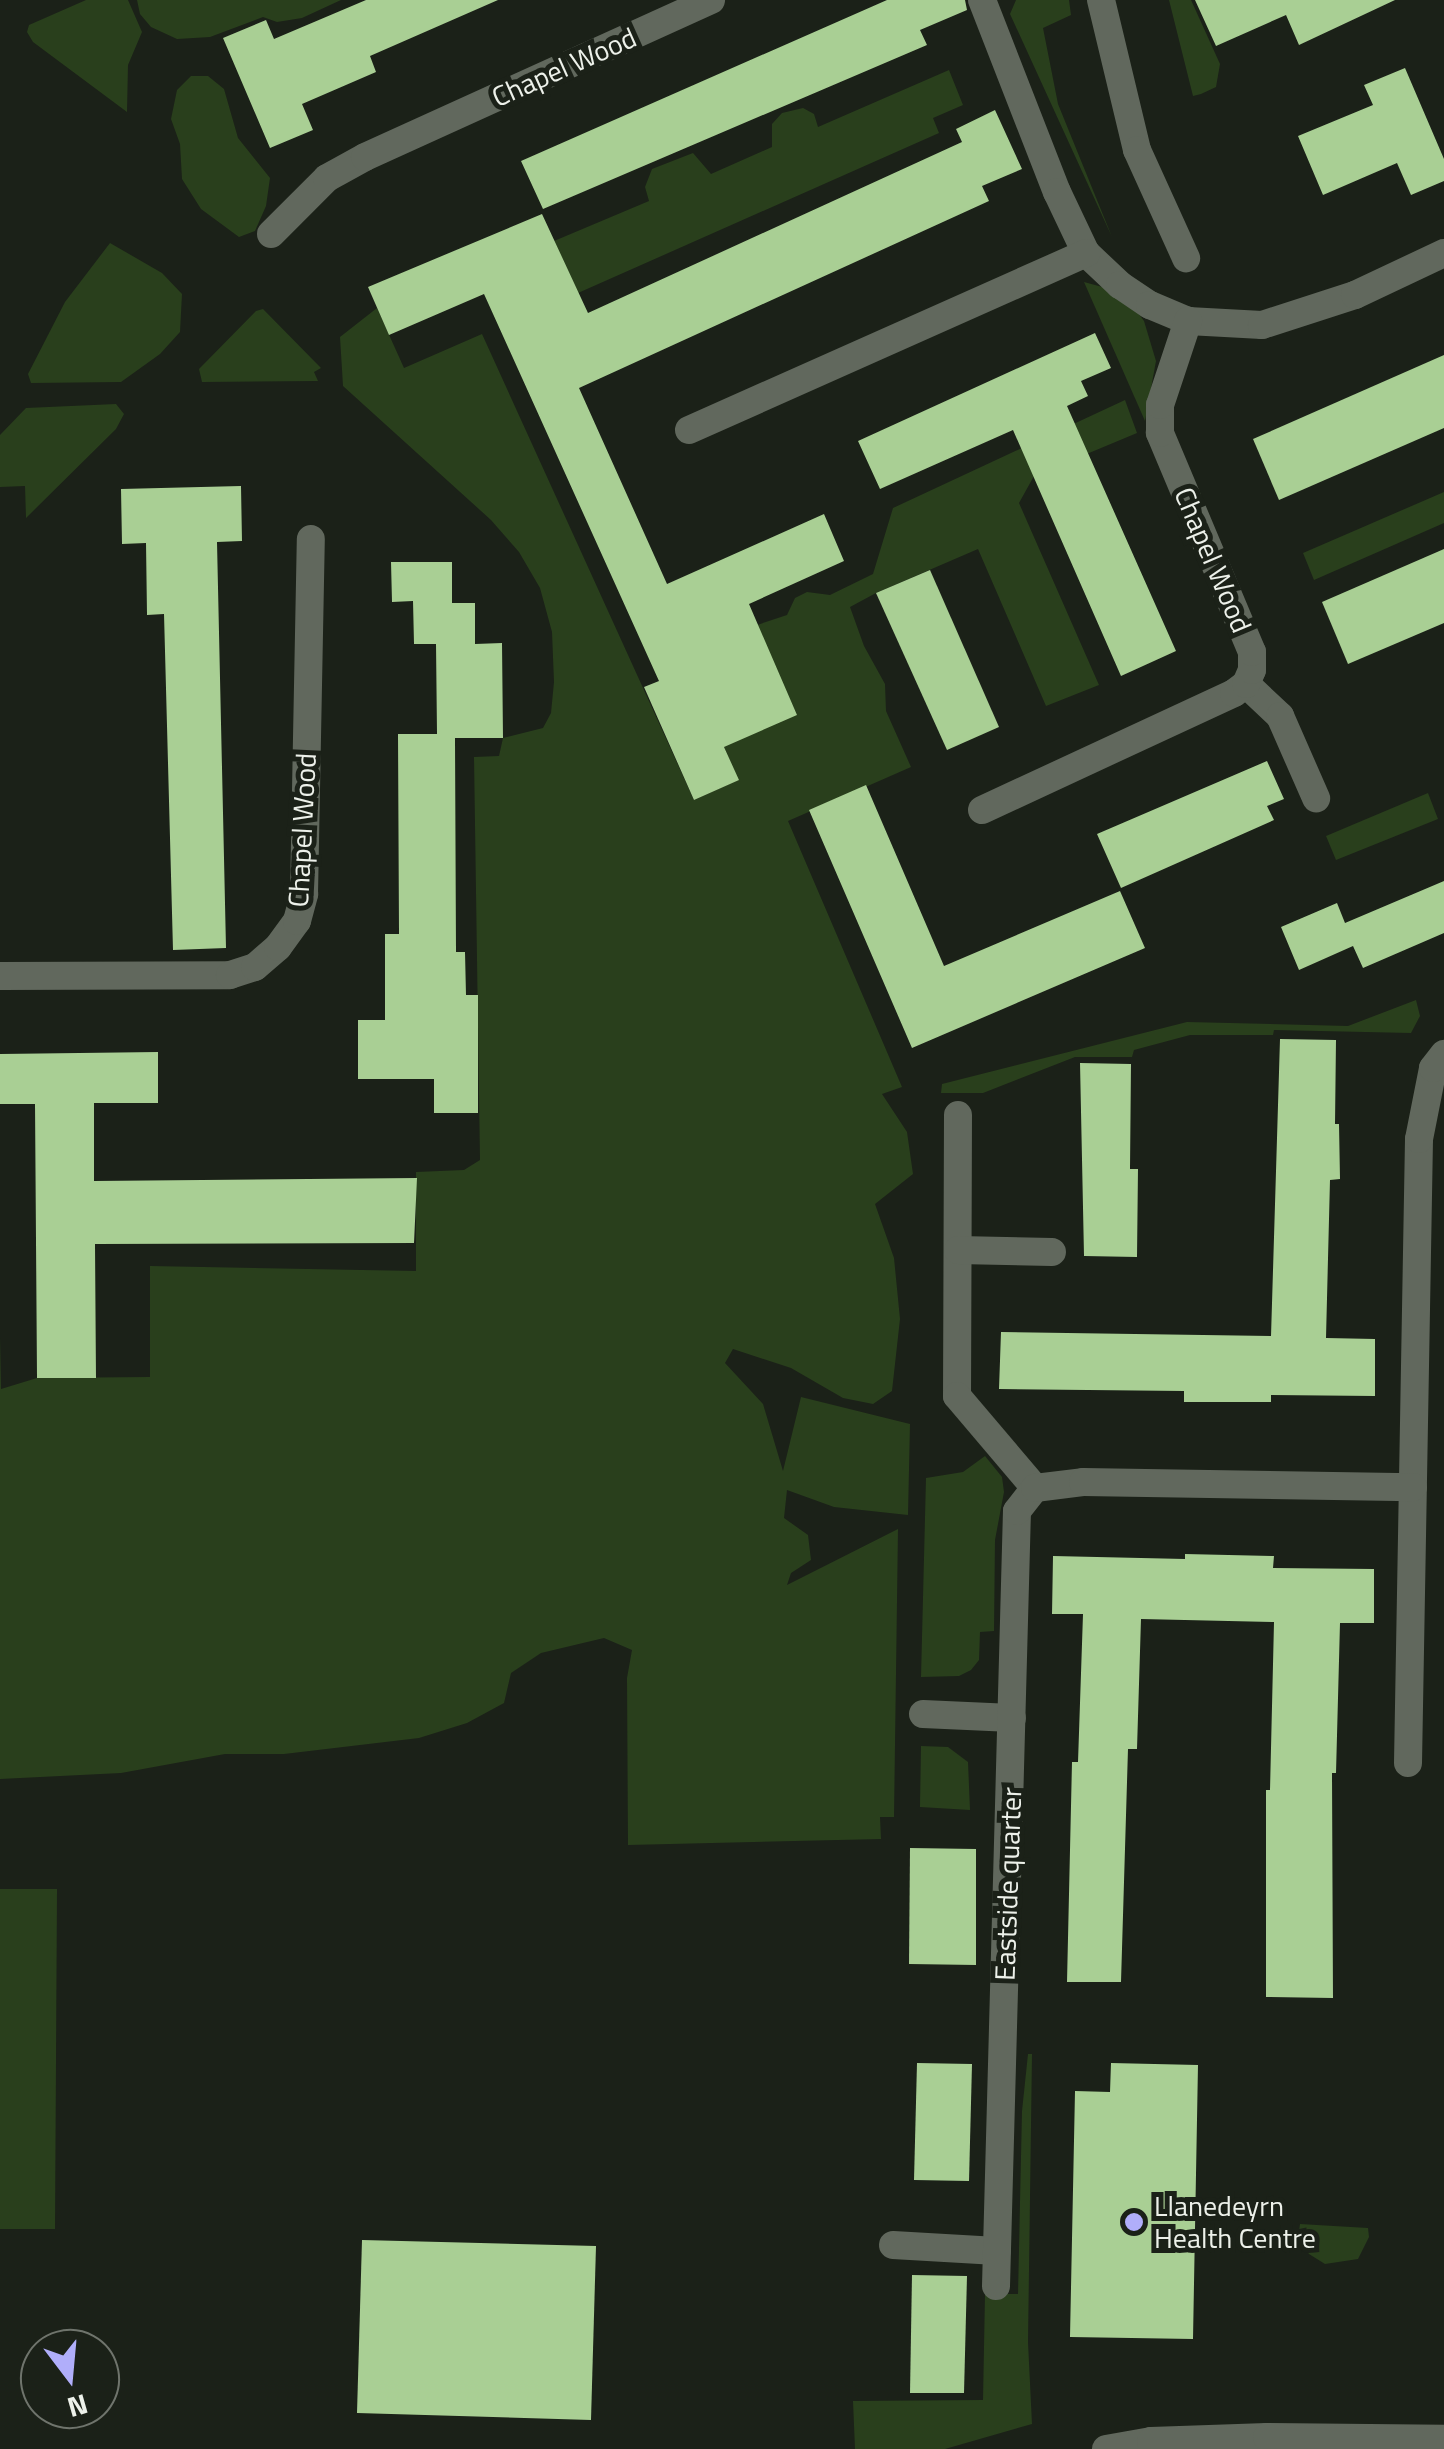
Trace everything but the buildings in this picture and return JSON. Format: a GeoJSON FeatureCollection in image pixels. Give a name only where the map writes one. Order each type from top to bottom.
{"type":"FeatureCollection","features":[{"type":"Feature","properties":{"kind":"street","name":"Chapel Wood"},"geometry":{"type":"LineString","coordinates":[[271,234],[327,178],[365,157],[712,0]]}},
{"type":"Feature","properties":{"kind":"street"},"geometry":{"type":"LineString","coordinates":[[982,0],[1057,192],[1086,253],[1120,285],[1150,305],[1188,321],[1262,325],[1355,294],[1444,253]]}},
{"type":"Feature","properties":{"kind":"street"},"geometry":{"type":"LineString","coordinates":[[1102,0],[1137,150],[1186,258]]}},
{"type":"Feature","properties":{"kind":"street"},"geometry":{"type":"LineString","coordinates":[[689,430],[1086,253]]}},
{"type":"Feature","properties":{"kind":"street","name":"Chapel Wood"},"geometry":{"type":"LineString","coordinates":[[1188,321],[1160,405],[1160,433],[1252,652],[1246,684]]}},
{"type":"Feature","properties":{"kind":"street","name":"Chapel Wood"},"geometry":{"type":"LineString","coordinates":[[0,976],[230,975],[256,967],[288,934],[297,920],[304,894],[311,539]]}},
{"type":"Feature","properties":{"kind":"street"},"geometry":{"type":"LineString","coordinates":[[982,810],[1246,684],[1280,716],[1316,798]]}},
{"type":"Feature","properties":{"kind":"street"},"geometry":{"type":"LineString","coordinates":[[1408,1763],[1413,1486],[1430,1292],[1419,1139],[1439,1061]]}},
{"type":"Feature","properties":{"kind":"street"},"geometry":{"type":"LineString","coordinates":[[958,1114],[957,1396],[1034,1488],[1083,1482],[1413,1486]]}},
{"type":"Feature","properties":{"kind":"street"},"geometry":{"type":"LineString","coordinates":[[958,1250],[1052,1252]]}},
{"type":"Feature","properties":{"kind":"street","name":"Eastside quarter"},"geometry":{"type":"LineString","coordinates":[[996,2286],[1018,1511],[1034,1488]]}},
{"type":"Feature","properties":{"kind":"street"},"geometry":{"type":"LineString","coordinates":[[923,1714],[1012,1718]]}},
{"type":"Feature","properties":{"kind":"street"},"geometry":{"type":"LineString","coordinates":[[893,2245],[997,2251]]}},
{"type":"Feature","properties":{"kind":"street"},"geometry":{"type":"LineString","coordinates":[[1106,2449],[1151,2441],[1248,2438],[1444,2439]]}},
{"type":"Feature","properties":{"kind":"green space"},"geometry":{"type":"Polygon","coordinates":[[[86,0],[128,0],[142,32],[128,65],[127,112],[33,42],[27,32],[29,25],[86,0]]]}},
{"type":"Feature","properties":{"kind":"green space"},"geometry":{"type":"Polygon","coordinates":[[[137,0],[341,0],[302,18],[277,22],[263,17],[210,37],[177,39],[151,27],[140,14],[137,0]]]}},
{"type":"Feature","properties":{"kind":"green space"},"geometry":{"type":"Polygon","coordinates":[[[1016,0],[1069,0],[1071,15],[1043,28],[1058,104],[1112,237],[1010,14],[1016,0]]]}},
{"type":"Feature","properties":{"kind":"green space"},"geometry":{"type":"Polygon","coordinates":[[[1169,0],[1191,0],[1220,64],[1216,87],[1201,94],[1193,96],[1169,0]]]}},
{"type":"Feature","properties":{"kind":"green space"},"geometry":{"type":"Polygon","coordinates":[[[949,70],[963,105],[933,118],[939,133],[578,293],[554,241],[649,201],[645,187],[652,169],[693,153],[711,174],[772,147],[772,124],[782,113],[803,108],[814,114],[818,127],[949,70]]]}},
{"type":"Feature","properties":{"kind":"green space"},"geometry":{"type":"Polygon","coordinates":[[[191,76],[208,76],[224,89],[238,138],[270,178],[266,206],[255,231],[239,237],[201,209],[182,179],[180,144],[171,119],[177,90],[191,76]]]}},
{"type":"Feature","properties":{"kind":"green space"},"geometry":{"type":"Polygon","coordinates":[[[110,243],[162,273],[182,294],[180,332],[160,354],[121,382],[31,383],[28,374],[65,302],[110,243]]]}},
{"type":"Feature","properties":{"kind":"green space"},"geometry":{"type":"Polygon","coordinates":[[[1084,282],[1106,288],[1131,303],[1144,321],[1156,361],[1145,421],[1084,282]]]}},
{"type":"Feature","properties":{"kind":"green space"},"geometry":{"type":"Polygon","coordinates":[[[377,308],[404,368],[482,334],[694,800],[738,780],[724,747],[742,630],[787,615],[795,598],[807,592],[830,595],[873,574],[893,508],[1125,400],[1137,433],[1034,476],[1019,503],[1099,685],[1046,706],[978,549],[876,593],[850,607],[864,646],[885,684],[886,711],[911,767],[788,821],[902,1087],[882,1094],[907,1132],[913,1174],[875,1204],[894,1258],[900,1319],[892,1391],[873,1404],[843,1398],[791,1368],[733,1349],[725,1363],[763,1404],[783,1471],[801,1397],[910,1424],[908,1515],[834,1507],[787,1490],[784,1518],[808,1535],[811,1560],[791,1573],[787,1585],[898,1529],[894,1817],[880,1817],[881,1839],[628,1845],[627,1678],[632,1650],[604,1638],[541,1653],[511,1673],[504,1703],[467,1723],[419,1738],[284,1754],[225,1754],[121,1773],[0,1779],[0,1336],[1,1389],[37,1378],[150,1377],[150,1266],[416,1271],[416,1172],[464,1170],[480,1160],[474,757],[499,756],[503,738],[543,728],[551,713],[554,682],[552,632],[540,588],[519,552],[491,520],[343,386],[340,337],[377,308]]]}},
{"type":"Feature","properties":{"kind":"green space"},"geometry":{"type":"Polygon","coordinates":[[[263,309],[321,368],[314,372],[318,381],[202,382],[199,369],[256,311],[263,309]]]}},
{"type":"Feature","properties":{"kind":"green space"},"geometry":{"type":"Polygon","coordinates":[[[116,404],[124,414],[116,429],[26,518],[25,486],[0,487],[0,435],[26,408],[116,404]]]}},
{"type":"Feature","properties":{"kind":"green space"},"geometry":{"type":"Polygon","coordinates":[[[1444,492],[1444,523],[1314,580],[1303,553],[1444,492]]]}},
{"type":"Feature","properties":{"kind":"green space"},"geometry":{"type":"Polygon","coordinates":[[[1428,793],[1438,819],[1336,860],[1326,836],[1428,793]]]}},
{"type":"Feature","properties":{"kind":"green space"},"geometry":{"type":"Polygon","coordinates":[[[1416,1000],[1420,1016],[1411,1033],[1274,1030],[1273,1035],[1190,1035],[1134,1050],[1132,1057],[1075,1057],[983,1093],[941,1093],[942,1084],[1187,1022],[1348,1026],[1416,1000]]]}},
{"type":"Feature","properties":{"kind":"green space"},"geometry":{"type":"Polygon","coordinates":[[[985,1456],[1002,1477],[1004,1492],[995,1540],[994,1631],[980,1632],[979,1660],[971,1670],[959,1676],[921,1677],[926,1478],[963,1472],[985,1456]]]}},
{"type":"Feature","properties":{"kind":"green space"},"geometry":{"type":"Polygon","coordinates":[[[921,1746],[948,1747],[968,1762],[970,1810],[920,1807],[921,1746]]]}},
{"type":"Feature","properties":{"kind":"green space"},"geometry":{"type":"Polygon","coordinates":[[[0,1889],[57,1889],[55,2229],[0,2229],[0,1889]]]}},
{"type":"Feature","properties":{"kind":"green space"},"geometry":{"type":"Polygon","coordinates":[[[1028,2054],[1032,2054],[1028,2342],[1032,2424],[945,2449],[855,2449],[853,2401],[983,2400],[985,2294],[1018,2294],[1022,2111],[1028,2054]]]}},
{"type":"Feature","properties":{"kind":"green space"},"geometry":{"type":"Polygon","coordinates":[[[1300,2224],[1368,2228],[1369,2237],[1358,2259],[1325,2264],[1309,2254],[1298,2238],[1300,2224]]]}},
{"type":"Feature","properties":{"kind":"place","name":"Llanedeyrn Health Centre"},"geometry":{"type":"Point","coordinates":[1134,2222]}}]}
